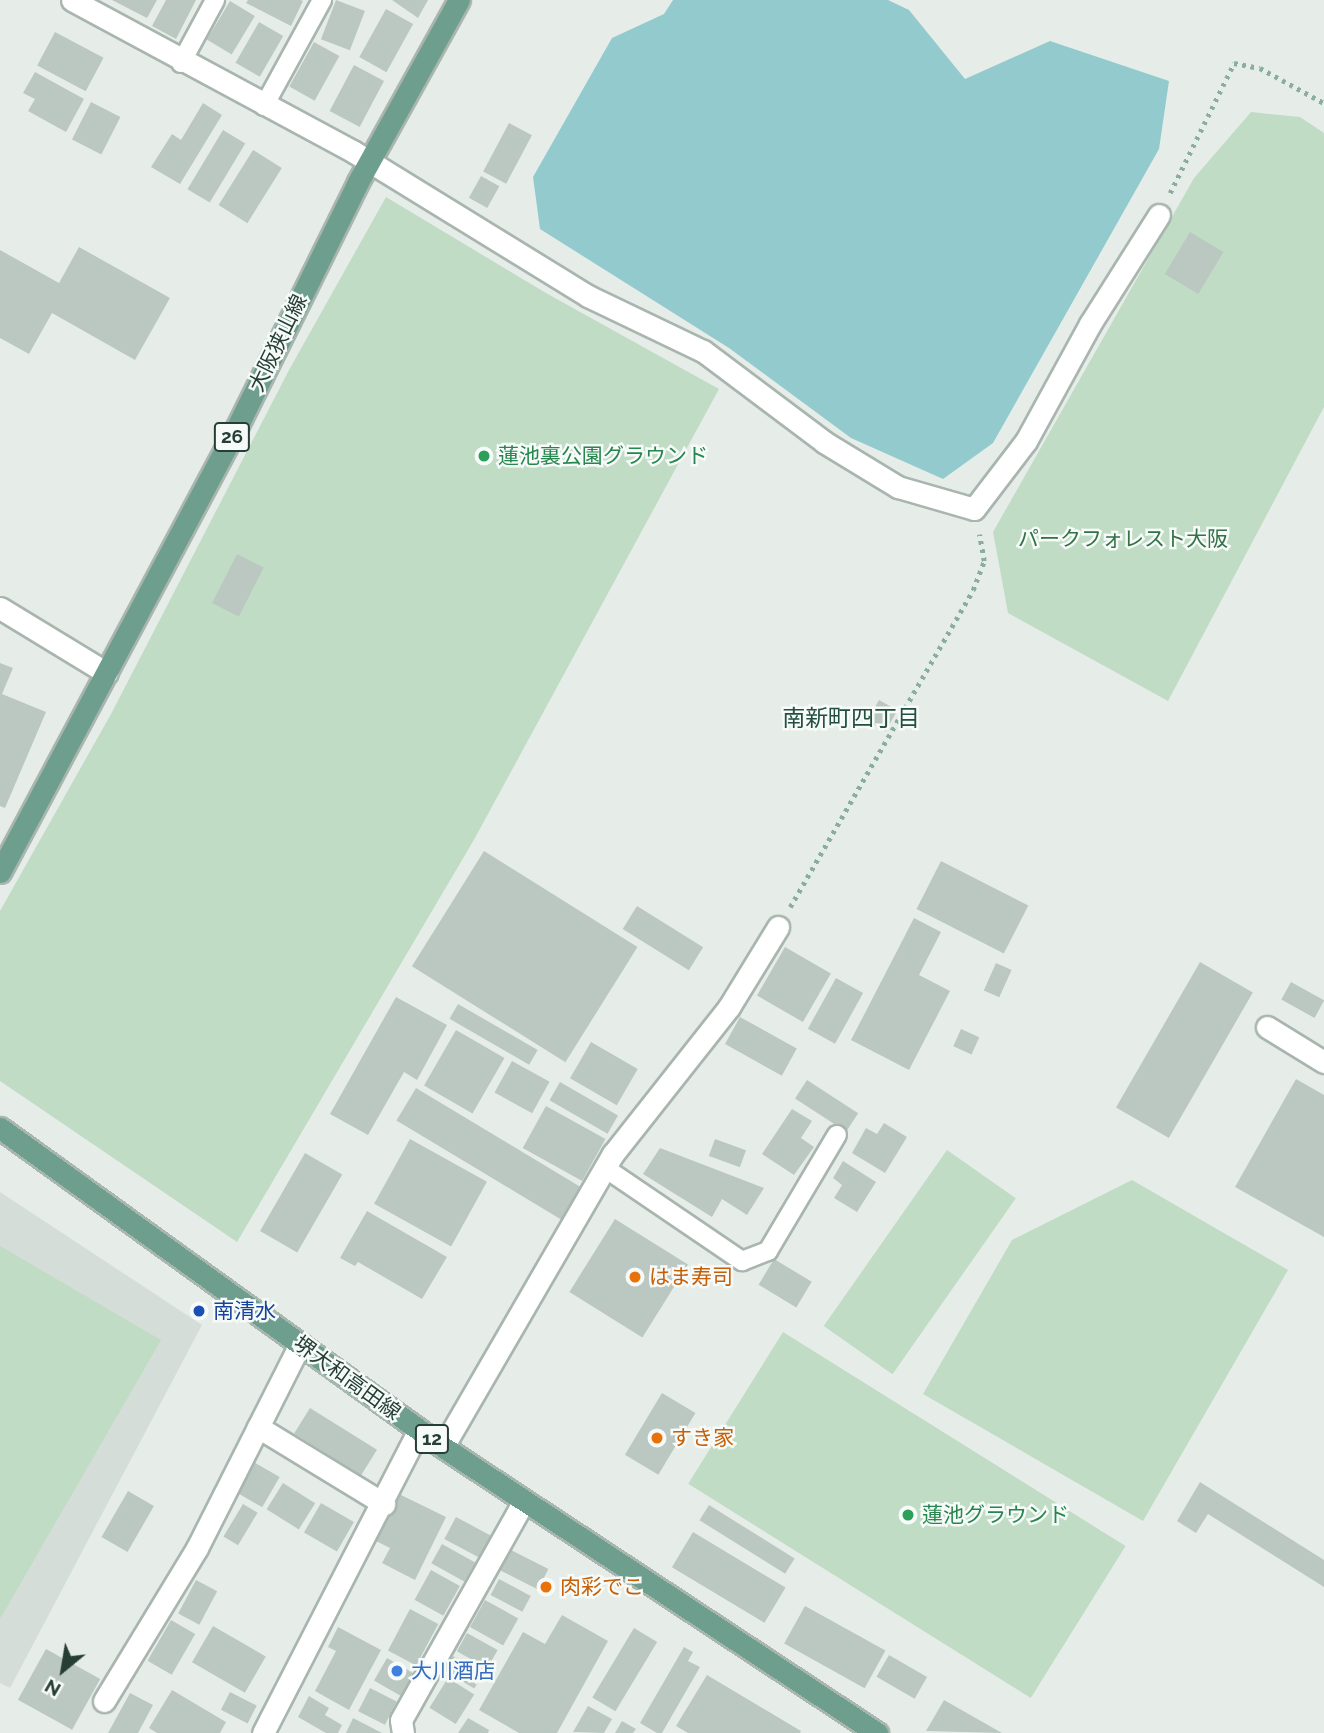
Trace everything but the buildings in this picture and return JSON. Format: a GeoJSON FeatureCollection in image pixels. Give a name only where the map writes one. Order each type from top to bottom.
{"type":"FeatureCollection","features":[{"type":"Feature","properties":{"kind":"main road","name":"大阪狭山線"},"geometry":{"type":"LineString","coordinates":[[0,872],[237,427],[369,161],[458,0]]}},
{"type":"Feature","properties":{"kind":"main road","name":"堺大和高田線"},"geometry":{"type":"LineString","coordinates":[[0,1128],[443,1447],[877,1733]]}},
{"type":"Feature","properties":{"kind":"street"},"geometry":{"type":"LineString","coordinates":[[72,0],[95,6],[181,62],[369,161],[588,296],[703,351],[824,442],[898,487],[974,509],[1026,441],[1090,324],[1159,215]]}},
{"type":"Feature","properties":{"kind":"street"},"geometry":{"type":"LineString","coordinates":[[0,608],[107,673]]}},
{"type":"Feature","properties":{"kind":"street"},"geometry":{"type":"LineString","coordinates":[[443,1447],[605,1168],[729,1007],[778,928]]}},
{"type":"Feature","properties":{"kind":"street"},"geometry":{"type":"LineString","coordinates":[[1267,1027],[1324,1062]]}},
{"type":"Feature","properties":{"kind":"street"},"geometry":{"type":"LineString","coordinates":[[104,1701],[197,1548],[300,1344]]}},
{"type":"Feature","properties":{"kind":"street"},"geometry":{"type":"LineString","coordinates":[[258,1427],[384,1504]]}},
{"type":"Feature","properties":{"kind":"street"},"geometry":{"type":"LineString","coordinates":[[263,1733],[384,1504],[419,1430]]}},
{"type":"Feature","properties":{"kind":"street"},"geometry":{"type":"LineString","coordinates":[[403,1733],[401,1720],[524,1502]]}},
{"type":"Feature","properties":{"kind":"lane"},"geometry":{"type":"LineString","coordinates":[[181,62],[215,0]]}},
{"type":"Feature","properties":{"kind":"lane"},"geometry":{"type":"LineString","coordinates":[[264,106],[322,0]]}},
{"type":"Feature","properties":{"kind":"lane"},"geometry":{"type":"LineString","coordinates":[[605,1168],[743,1261],[768,1251],[838,1135]]}},
{"type":"Feature","properties":{"kind":"path"},"geometry":{"type":"LineString","coordinates":[[1159,215],[1234,63],[1260,68],[1324,103]]}},
{"type":"Feature","properties":{"kind":"path"},"geometry":{"type":"LineString","coordinates":[[778,928],[973,590],[984,561],[974,509]]}},
{"type":"Feature","properties":{"kind":"shaded area"},"geometry":{"type":"Polygon","coordinates":[[[0,1192],[202,1325],[10,1688],[0,1683],[0,1192]]]}},
{"type":"Feature","properties":{"kind":"green space","name":"パークフォレスト大阪"},"geometry":{"type":"Polygon","coordinates":[[[1251,112],[1300,117],[1324,133],[1324,407],[1168,701],[1008,613],[993,532],[1194,178],[1251,112]]]}},
{"type":"Feature","properties":{"kind":"green space"},"geometry":{"type":"Polygon","coordinates":[[[386,197],[546,293],[719,389],[475,838],[237,1242],[0,1081],[0,911],[111,714],[289,370],[386,197]]]}},
{"type":"Feature","properties":{"kind":"green space"},"geometry":{"type":"Polygon","coordinates":[[[947,1150],[1016,1198],[892,1374],[824,1326],[947,1150]]]}},
{"type":"Feature","properties":{"kind":"green space"},"geometry":{"type":"Polygon","coordinates":[[[1132,1180],[1288,1270],[1143,1521],[923,1394],[1012,1240],[1132,1180]]]}},
{"type":"Feature","properties":{"kind":"green space"},"geometry":{"type":"Polygon","coordinates":[[[0,1246],[161,1340],[0,1619],[0,1246]]]}},
{"type":"Feature","properties":{"kind":"green space","name":"蓮池グラウンド"},"geometry":{"type":"Polygon","coordinates":[[[783,1332],[1126,1546],[1031,1698],[688,1484],[783,1332]]]}},
{"type":"Feature","properties":{"kind":"water"},"geometry":{"type":"Polygon","coordinates":[[[673,0],[888,0],[909,10],[965,79],[1050,41],[1169,81],[1159,149],[993,443],[943,479],[851,438],[729,348],[540,229],[533,177],[612,38],[664,14],[673,0]]]}},
{"type":"Feature","properties":{"kind":"place","name":"蓮池裏公園グラウンド"},"geometry":{"type":"Point","coordinates":[484,456]}},
{"type":"Feature","properties":{"kind":"place","name":"はま寿司"},"geometry":{"type":"Point","coordinates":[635,1277]}},
{"type":"Feature","properties":{"kind":"place","name":"南清水"},"geometry":{"type":"Point","coordinates":[199,1311]}},
{"type":"Feature","properties":{"kind":"place","name":"すき家"},"geometry":{"type":"Point","coordinates":[657,1438]}},
{"type":"Feature","properties":{"kind":"place","name":"蓮池グラウンド"},"geometry":{"type":"Point","coordinates":[908,1515]}},
{"type":"Feature","properties":{"kind":"place","name":"肉彩でこ"},"geometry":{"type":"Point","coordinates":[546,1587]}},
{"type":"Feature","properties":{"kind":"place","name":"大川酒店"},"geometry":{"type":"Point","coordinates":[397,1671]}},
{"type":"Feature","properties":{"kind":"district","name":"南新町四丁目"},"geometry":{"type":"Point","coordinates":[851,718]}}]}
